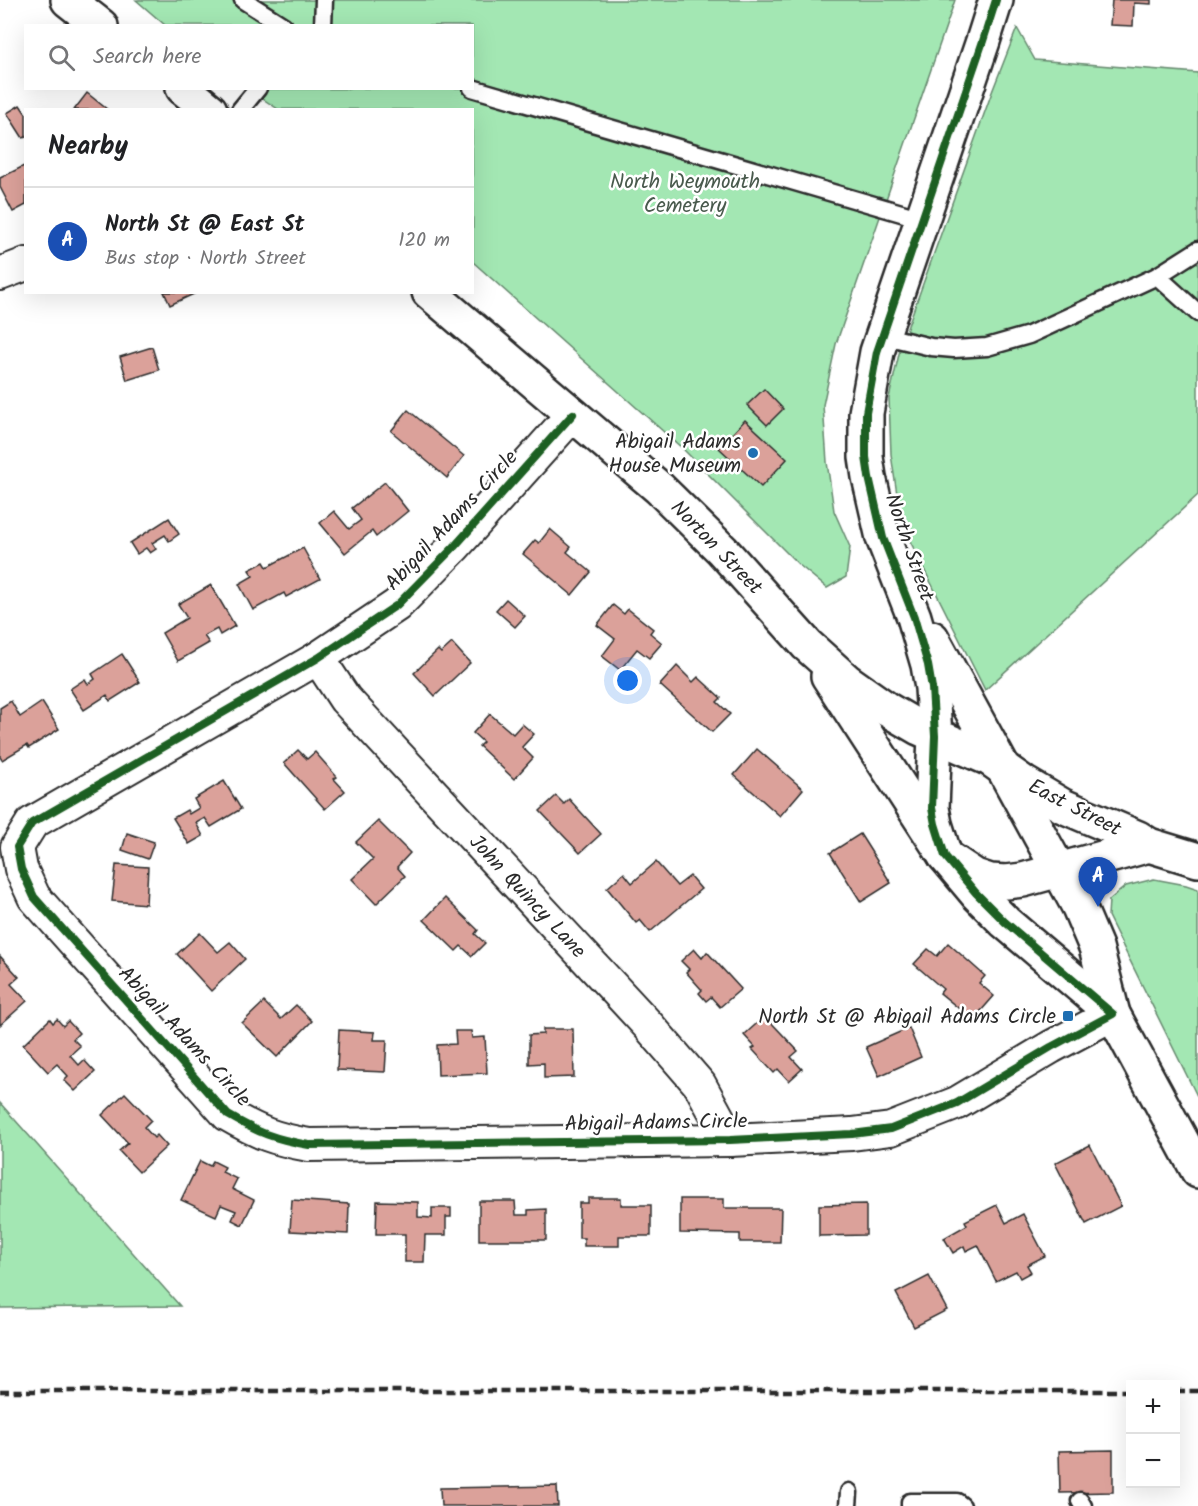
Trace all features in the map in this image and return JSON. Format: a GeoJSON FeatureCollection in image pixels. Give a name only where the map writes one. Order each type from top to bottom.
{"type":"FeatureCollection","features":[{"type":"Feature","properties":{"kind":"street"},"geometry":{"type":"LineString","coordinates":[[68,0],[98,24]]}},
{"type":"Feature","properties":{"kind":"street","name":"North Street"},"geometry":{"type":"LineString","coordinates":[[996,0],[881,335],[866,413],[866,457],[878,519],[914,617],[928,665],[935,736],[932,808],[934,824],[945,856],[975,893],[998,915],[1113,1014]]}},
{"type":"Feature","properties":{"kind":"street"},"geometry":{"type":"LineString","coordinates":[[185,90],[208,108]]}},
{"type":"Feature","properties":{"kind":"street"},"geometry":{"type":"LineString","coordinates":[[0,274],[24,265]]}},
{"type":"Feature","properties":{"kind":"street","name":"Norton Street"},"geometry":{"type":"LineString","coordinates":[[431,294],[627,459],[695,522],[828,665],[865,694],[903,719],[1003,766]]}},
{"type":"Feature","properties":{"kind":"street","name":"Abigail Adams Circle"},"geometry":{"type":"LineString","coordinates":[[573,414],[454,547],[397,605],[318,658],[32,823],[17,847],[21,869],[34,897],[228,1115],[252,1129],[277,1139],[309,1144],[730,1140],[852,1134],[891,1129],[957,1103],[1050,1047],[1113,1014]]}},
{"type":"Feature","properties":{"kind":"street","name":"North Street"},"geometry":{"type":"LineString","coordinates":[[901,581],[1079,907],[1096,947],[1113,1014],[1198,1172]]}},
{"type":"Feature","properties":{"kind":"street","name":"Norton Street"},"geometry":{"type":"LineString","coordinates":[[807,645],[945,856]]}},
{"type":"Feature","properties":{"kind":"street","name":"John Quincy Lane"},"geometry":{"type":"LineString","coordinates":[[318,658],[345,699],[640,1017],[700,1085],[730,1140]]}},
{"type":"Feature","properties":{"kind":"street","name":"East Street"},"geometry":{"type":"LineString","coordinates":[[1003,766],[1043,795],[1081,815],[1138,838],[1149,845],[1198,860]]}},
{"type":"Feature","properties":{"kind":"street","name":"East Street"},"geometry":{"type":"LineString","coordinates":[[945,856],[975,876],[990,881],[1006,882],[1023,880],[1149,845]]}},
{"type":"Feature","properties":{"kind":"lane"},"geometry":{"type":"LineString","coordinates":[[243,0],[281,24]]}},
{"type":"Feature","properties":{"kind":"lane"},"geometry":{"type":"LineString","coordinates":[[322,24],[324,0]]}},
{"type":"Feature","properties":{"kind":"lane"},"geometry":{"type":"LineString","coordinates":[[474,89],[922,219]]}},
{"type":"Feature","properties":{"kind":"lane"},"geometry":{"type":"LineString","coordinates":[[242,108],[256,90]]}},
{"type":"Feature","properties":{"kind":"lane"},"geometry":{"type":"LineString","coordinates":[[881,335],[931,347],[954,349],[987,347],[1029,335],[1157,276],[1198,250]]}},
{"type":"Feature","properties":{"kind":"lane"},"geometry":{"type":"LineString","coordinates":[[1157,276],[1198,314]]}},
{"type":"Feature","properties":{"kind":"lane"},"geometry":{"type":"LineString","coordinates":[[910,1506],[910,1502],[957,1502],[962,1506]]}},
{"type":"Feature","properties":{"kind":"green space","name":"North Weymouth Cemetery"},"geometry":{"type":"Polygon","coordinates":[[[136,0],[955,0],[836,344],[823,405],[827,462],[834,511],[850,547],[846,577],[827,588],[798,564],[683,449],[474,263],[474,108],[276,108],[250,90],[474,90],[474,24],[164,24],[136,0]]]}},
{"type":"Feature","properties":{"kind":"green space"},"geometry":{"type":"Polygon","coordinates":[[[1017,28],[1035,60],[1198,73],[1198,495],[985,690],[910,541],[898,501],[891,454],[889,398],[901,345],[1017,28]]]}},
{"type":"Feature","properties":{"kind":"green space"},"geometry":{"type":"Polygon","coordinates":[[[1154,879],[1198,889],[1198,1098],[1108,916],[1109,900],[1126,886],[1154,879]]]}},
{"type":"Feature","properties":{"kind":"green space"},"geometry":{"type":"Polygon","coordinates":[[[0,1103],[180,1306],[0,1308],[0,1103]]]}},
{"type":"Feature","properties":{"kind":"building"},"geometry":{"type":"Polygon","coordinates":[[[1112,0],[1151,0],[1151,4],[1134,3],[1133,26],[1110,25],[1112,0]]]}},
{"type":"Feature","properties":{"kind":"building"},"geometry":{"type":"Polygon","coordinates":[[[87,93],[106,108],[76,108],[87,93]]]}},
{"type":"Feature","properties":{"kind":"building"},"geometry":{"type":"Polygon","coordinates":[[[20,105],[24,111],[24,138],[23,138],[7,113],[20,105]]]}},
{"type":"Feature","properties":{"kind":"building"},"geometry":{"type":"Polygon","coordinates":[[[24,166],[24,206],[13,212],[0,187],[0,178],[24,166]]]}},
{"type":"Feature","properties":{"kind":"building"},"geometry":{"type":"Polygon","coordinates":[[[165,294],[194,294],[170,305],[165,294]]]}},
{"type":"Feature","properties":{"kind":"building"},"geometry":{"type":"Polygon","coordinates":[[[152,347],[159,370],[127,380],[120,357],[152,347]]]}},
{"type":"Feature","properties":{"kind":"building"},"geometry":{"type":"Polygon","coordinates":[[[764,389],[783,409],[767,425],[747,405],[764,389]]]}},
{"type":"Feature","properties":{"kind":"building"},"geometry":{"type":"Polygon","coordinates":[[[408,410],[464,456],[447,478],[391,431],[408,410]]]}},
{"type":"Feature","properties":{"kind":"building","name":"Abigail Adams House Museum"},"geometry":{"type":"Polygon","coordinates":[[[745,420],[787,459],[761,487],[719,448],[745,420]]]}},
{"type":"Feature","properties":{"kind":"building"},"geometry":{"type":"Polygon","coordinates":[[[385,482],[408,511],[376,537],[372,531],[345,553],[320,523],[334,511],[349,529],[361,520],[352,508],[385,482]]]}},
{"type":"Feature","properties":{"kind":"building"},"geometry":{"type":"Polygon","coordinates":[[[169,518],[179,534],[169,541],[165,535],[152,543],[156,549],[150,553],[146,548],[137,554],[130,543],[169,518]]]}},
{"type":"Feature","properties":{"kind":"building"},"geometry":{"type":"Polygon","coordinates":[[[550,529],[571,547],[567,552],[591,572],[572,595],[523,554],[535,540],[539,543],[550,529]]]}},
{"type":"Feature","properties":{"kind":"building"},"geometry":{"type":"Polygon","coordinates":[[[303,548],[320,579],[286,597],[284,593],[253,610],[239,584],[253,576],[249,570],[264,562],[267,567],[303,548]]]}},
{"type":"Feature","properties":{"kind":"building"},"geometry":{"type":"Polygon","coordinates":[[[211,585],[235,626],[220,635],[217,629],[204,636],[209,643],[178,661],[162,633],[187,618],[178,604],[211,585]]]}},
{"type":"Feature","properties":{"kind":"building"},"geometry":{"type":"Polygon","coordinates":[[[506,599],[525,616],[515,627],[496,610],[506,599]]]}},
{"type":"Feature","properties":{"kind":"building"},"geometry":{"type":"Polygon","coordinates":[[[613,605],[624,614],[628,609],[653,629],[650,633],[662,643],[649,658],[637,649],[620,670],[602,656],[615,639],[597,625],[613,605]]]}},
{"type":"Feature","properties":{"kind":"building"},"geometry":{"type":"Polygon","coordinates":[[[452,643],[470,663],[435,696],[414,673],[438,650],[441,653],[452,643]]]}},
{"type":"Feature","properties":{"kind":"building"},"geometry":{"type":"Polygon","coordinates":[[[122,654],[140,682],[110,701],[107,695],[84,710],[70,689],[85,679],[88,684],[95,679],[92,674],[122,654]]]}},
{"type":"Feature","properties":{"kind":"building"},"geometry":{"type":"Polygon","coordinates":[[[677,666],[693,682],[698,677],[721,698],[717,702],[730,714],[712,732],[660,685],[677,666]]]}},
{"type":"Feature","properties":{"kind":"building"},"geometry":{"type":"Polygon","coordinates":[[[11,701],[20,717],[42,702],[59,729],[29,748],[27,745],[2,760],[0,757],[0,708],[11,701]]]}},
{"type":"Feature","properties":{"kind":"building"},"geometry":{"type":"Polygon","coordinates":[[[490,714],[513,734],[522,724],[534,734],[522,747],[533,758],[514,779],[479,746],[483,742],[473,733],[490,714]]]}},
{"type":"Feature","properties":{"kind":"building"},"geometry":{"type":"Polygon","coordinates":[[[757,749],[803,789],[780,816],[734,775],[757,749]]]}},
{"type":"Feature","properties":{"kind":"building"},"geometry":{"type":"Polygon","coordinates":[[[298,750],[307,759],[315,752],[337,777],[334,779],[345,791],[325,809],[284,763],[298,750]]]}},
{"type":"Feature","properties":{"kind":"building"},"geometry":{"type":"Polygon","coordinates":[[[224,781],[241,809],[211,827],[205,818],[196,823],[203,836],[189,844],[173,818],[187,810],[189,814],[199,808],[194,799],[224,781]]]}},
{"type":"Feature","properties":{"kind":"building"},"geometry":{"type":"Polygon","coordinates":[[[556,796],[564,804],[569,799],[601,834],[580,853],[540,811],[556,796]]]}},
{"type":"Feature","properties":{"kind":"building"},"geometry":{"type":"Polygon","coordinates":[[[378,821],[410,853],[397,867],[405,876],[376,904],[352,879],[373,859],[356,842],[378,821]]]}},
{"type":"Feature","properties":{"kind":"building"},"geometry":{"type":"Polygon","coordinates":[[[127,833],[154,842],[148,859],[122,850],[127,833]]]}},
{"type":"Feature","properties":{"kind":"building"},"geometry":{"type":"Polygon","coordinates":[[[860,834],[891,883],[861,902],[830,853],[860,834]]]}},
{"type":"Feature","properties":{"kind":"building"},"geometry":{"type":"Polygon","coordinates":[[[656,862],[677,886],[690,876],[701,889],[650,932],[640,920],[636,923],[607,888],[624,873],[632,883],[656,862]]]}},
{"type":"Feature","properties":{"kind":"building"},"geometry":{"type":"Polygon","coordinates":[[[116,865],[148,867],[146,904],[112,901],[116,865]]]}},
{"type":"Feature","properties":{"kind":"building"},"geometry":{"type":"Polygon","coordinates":[[[445,898],[478,930],[475,934],[485,943],[472,956],[461,946],[456,951],[424,920],[445,898]]]}},
{"type":"Feature","properties":{"kind":"building"},"geometry":{"type":"Polygon","coordinates":[[[200,933],[218,952],[230,942],[245,959],[211,991],[177,954],[200,933]]]}},
{"type":"Feature","properties":{"kind":"building"},"geometry":{"type":"Polygon","coordinates":[[[948,943],[985,976],[979,983],[994,996],[973,1020],[940,993],[943,989],[914,964],[928,949],[937,956],[948,943]]]}},
{"type":"Feature","properties":{"kind":"building"},"geometry":{"type":"Polygon","coordinates":[[[694,949],[702,958],[707,952],[741,989],[720,1007],[711,997],[706,1001],[699,993],[702,990],[686,972],[689,969],[681,961],[694,949]]]}},
{"type":"Feature","properties":{"kind":"building"},"geometry":{"type":"Polygon","coordinates":[[[0,956],[19,977],[11,984],[27,1001],[0,1025],[0,956]]]}},
{"type":"Feature","properties":{"kind":"building"},"geometry":{"type":"Polygon","coordinates":[[[264,1002],[281,1019],[296,1005],[312,1021],[277,1057],[242,1023],[264,1002]]]}},
{"type":"Feature","properties":{"kind":"building"},"geometry":{"type":"Polygon","coordinates":[[[765,1016],[798,1051],[791,1057],[802,1069],[789,1081],[778,1069],[774,1073],[752,1049],[755,1047],[744,1035],[765,1016]]]}},
{"type":"Feature","properties":{"kind":"building"},"geometry":{"type":"Polygon","coordinates":[[[50,1019],[53,1023],[57,1019],[63,1026],[68,1021],[79,1033],[73,1039],[80,1046],[70,1055],[79,1065],[84,1060],[95,1072],[75,1091],[64,1080],[68,1076],[57,1064],[48,1072],[23,1045],[50,1019]]]}},
{"type":"Feature","properties":{"kind":"building"},"geometry":{"type":"Polygon","coordinates":[[[909,1028],[921,1057],[879,1076],[866,1047],[909,1028]]]}},
{"type":"Feature","properties":{"kind":"building"},"geometry":{"type":"Polygon","coordinates":[[[543,1029],[573,1029],[574,1077],[544,1078],[544,1063],[529,1064],[529,1035],[543,1034],[543,1029]]]}},
{"type":"Feature","properties":{"kind":"building"},"geometry":{"type":"Polygon","coordinates":[[[339,1030],[375,1032],[374,1040],[387,1040],[385,1072],[337,1070],[339,1030]]]}},
{"type":"Feature","properties":{"kind":"building"},"geometry":{"type":"Polygon","coordinates":[[[455,1031],[471,1031],[472,1038],[485,1037],[487,1073],[438,1075],[437,1045],[456,1044],[455,1031]]]}},
{"type":"Feature","properties":{"kind":"building"},"geometry":{"type":"Polygon","coordinates":[[[125,1093],[151,1120],[144,1127],[154,1138],[157,1135],[167,1146],[139,1172],[119,1151],[128,1143],[102,1115],[125,1093]]]}},
{"type":"Feature","properties":{"kind":"building"},"geometry":{"type":"Polygon","coordinates":[[[1090,1145],[1121,1206],[1086,1224],[1055,1163],[1090,1145]]]}},
{"type":"Feature","properties":{"kind":"building"},"geometry":{"type":"Polygon","coordinates":[[[200,1161],[210,1166],[213,1161],[225,1167],[222,1172],[237,1179],[232,1189],[254,1200],[242,1225],[232,1220],[236,1211],[221,1205],[216,1216],[181,1200],[200,1161]]]}},
{"type":"Feature","properties":{"kind":"building"},"geometry":{"type":"Polygon","coordinates":[[[588,1198],[621,1198],[621,1205],[651,1205],[651,1236],[619,1236],[619,1246],[584,1246],[584,1238],[579,1238],[579,1203],[588,1203],[588,1198]]]}},
{"type":"Feature","properties":{"kind":"building"},"geometry":{"type":"Polygon","coordinates":[[[680,1199],[724,1199],[724,1208],[781,1208],[780,1242],[740,1242],[740,1234],[680,1233],[680,1199]]]}},
{"type":"Feature","properties":{"kind":"building"},"geometry":{"type":"Polygon","coordinates":[[[292,1200],[349,1204],[348,1234],[290,1231],[292,1200]]]}},
{"type":"Feature","properties":{"kind":"building"},"geometry":{"type":"Polygon","coordinates":[[[377,1201],[418,1202],[418,1217],[432,1218],[432,1208],[451,1208],[451,1217],[446,1217],[446,1235],[425,1235],[424,1262],[405,1262],[405,1234],[376,1234],[377,1201]]]}},
{"type":"Feature","properties":{"kind":"building"},"geometry":{"type":"Polygon","coordinates":[[[479,1201],[515,1201],[516,1215],[528,1215],[528,1210],[546,1209],[546,1240],[479,1240],[479,1201]]]}},
{"type":"Feature","properties":{"kind":"building"},"geometry":{"type":"Polygon","coordinates":[[[866,1204],[866,1235],[819,1236],[819,1205],[866,1204]]]}},
{"type":"Feature","properties":{"kind":"building"},"geometry":{"type":"Polygon","coordinates":[[[997,1205],[1006,1223],[1023,1214],[1045,1256],[1027,1265],[1031,1272],[1020,1278],[1016,1271],[996,1281],[978,1245],[966,1251],[964,1246],[953,1253],[944,1238],[967,1225],[965,1221],[997,1205]]]}},
{"type":"Feature","properties":{"kind":"building"},"geometry":{"type":"Polygon","coordinates":[[[929,1276],[947,1310],[914,1327],[896,1293],[929,1276]]]}},
{"type":"Feature","properties":{"kind":"building"},"geometry":{"type":"Polygon","coordinates":[[[1113,1450],[1113,1492],[1060,1493],[1059,1451],[1113,1450]]]}},
{"type":"Feature","properties":{"kind":"building"},"geometry":{"type":"Polygon","coordinates":[[[557,1486],[558,1506],[441,1506],[440,1488],[557,1486]]]}},
{"type":"Feature","properties":{"kind":"railway"},"geometry":{"type":"LineString","coordinates":[[0,1391],[1126,1391]]}},
{"type":"Feature","properties":{"kind":"railway"},"geometry":{"type":"LineString","coordinates":[[1180,1391],[1198,1391]]}},
{"type":"Feature","properties":{"kind":"cycle path"},"geometry":{"type":"LineString","coordinates":[[573,414],[454,547],[397,605],[318,658],[32,823],[17,847],[21,869],[34,897],[228,1115],[267,1134],[309,1145],[730,1140],[852,1134],[891,1129],[957,1103],[1051,1047],[1113,1014],[1005,922],[976,893],[945,856],[932,808],[935,736],[928,665],[914,617],[883,538],[866,457],[866,413],[877,352],[996,0]]}},
{"type":"Feature","properties":{"kind":"place","name":"Abigail Adams House Museum"},"geometry":{"type":"Point","coordinates":[753,453]}},
{"type":"Feature","properties":{"kind":"place","name":"North St @ East St"},"geometry":{"type":"Point","coordinates":[1098,907]}},
{"type":"Feature","properties":{"kind":"place","name":"North St @ Abigail Adams Circle"},"geometry":{"type":"Point","coordinates":[1068,1016]}}]}
